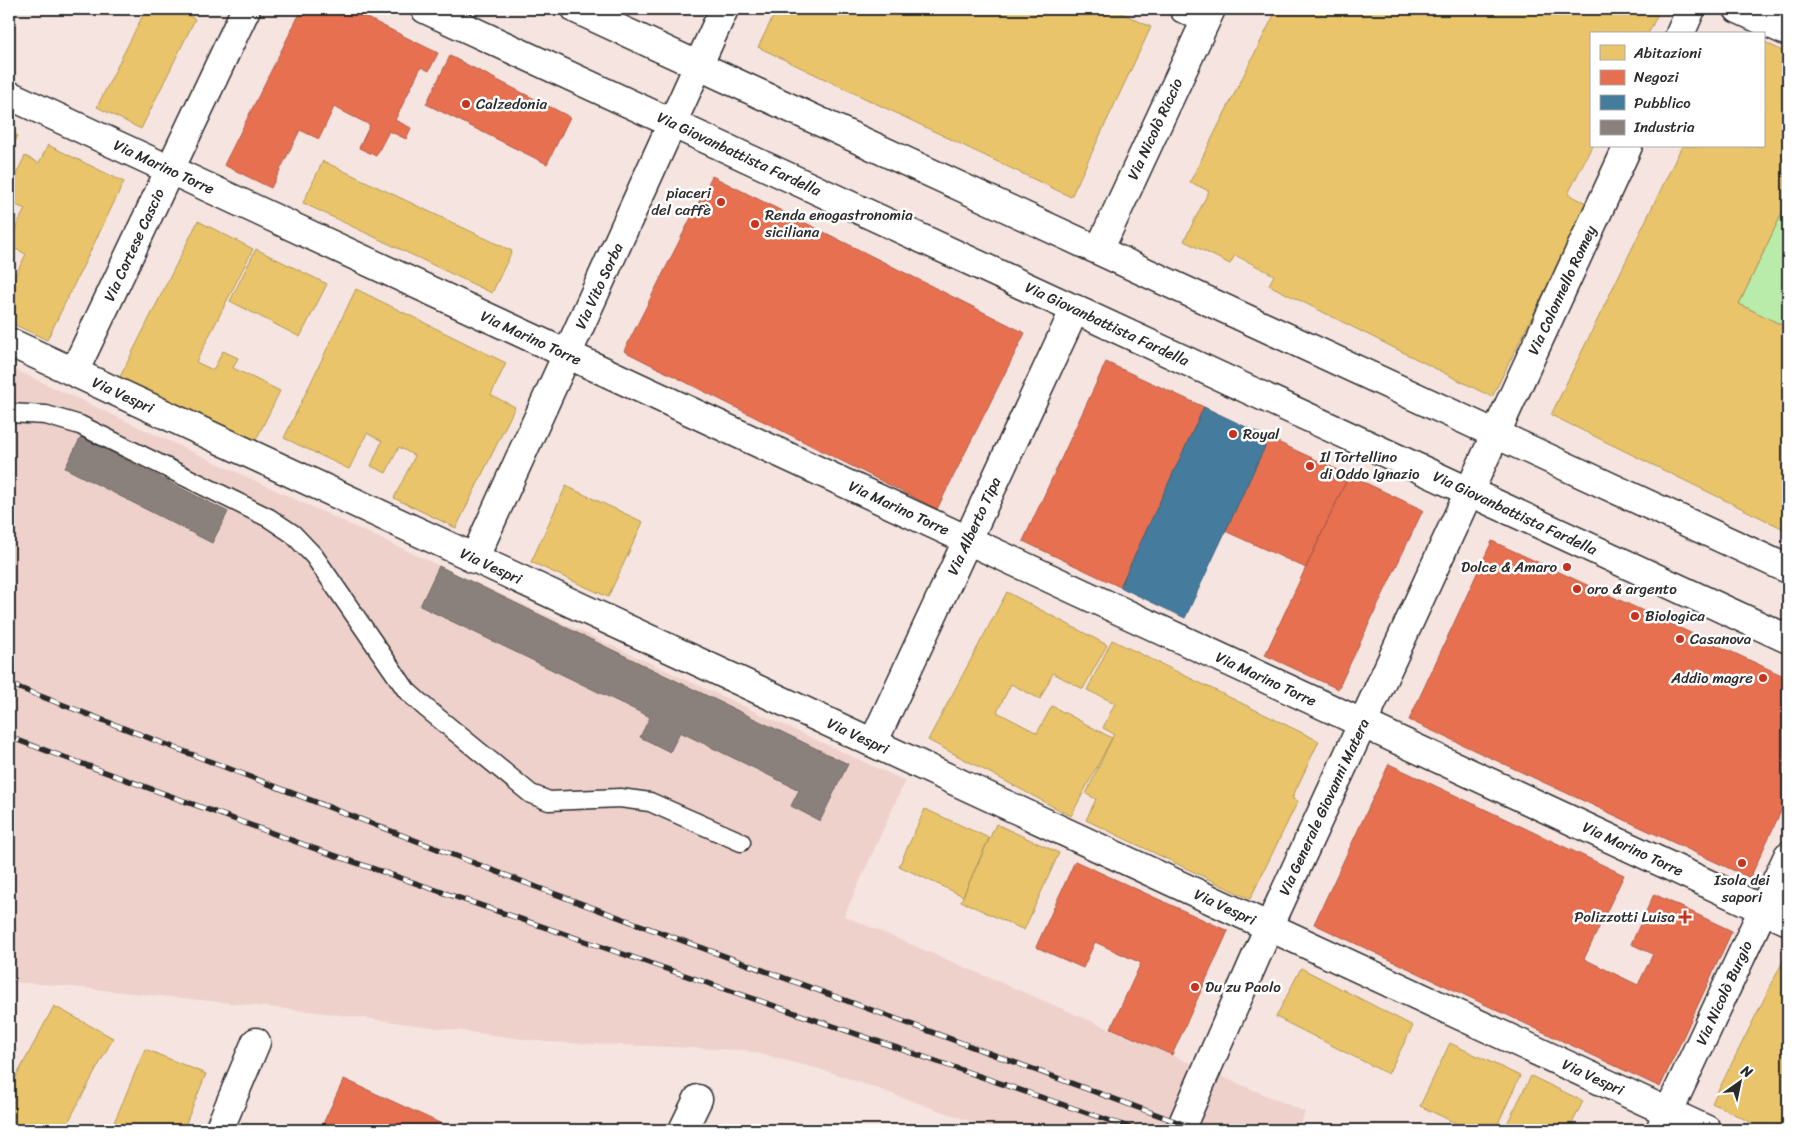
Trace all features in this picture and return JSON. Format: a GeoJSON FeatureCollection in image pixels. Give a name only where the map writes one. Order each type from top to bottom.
{"type":"FeatureCollection","features":[{"type":"Feature","properties":{"kind":"street","name":"Via Cortese Cascio"},"geometry":{"type":"LineString","coordinates":[[74,372],[246,9]]}},
{"type":"Feature","properties":{"kind":"street","name":"Via Giovanbattista Fardella"},"geometry":{"type":"LineString","coordinates":[[425,9],[1788,639]]}},
{"type":"Feature","properties":{"kind":"street"},"geometry":{"type":"LineString","coordinates":[[576,9],[1788,569]]}},
{"type":"Feature","properties":{"kind":"street","name":"Via Vito Sorba"},"geometry":{"type":"LineString","coordinates":[[474,559],[724,9]]}},
{"type":"Feature","properties":{"kind":"street"},"geometry":{"type":"LineString","coordinates":[[1681,32],[1691,9]]}},
{"type":"Feature","properties":{"kind":"street"},"geometry":{"type":"LineString","coordinates":[[1738,9],[1788,32]]}},
{"type":"Feature","properties":{"kind":"street","name":"Via Nicolò Riccio"},"geometry":{"type":"LineString","coordinates":[[1099,250],[1201,12]]}},
{"type":"Feature","properties":{"kind":"street","name":"Via Marino Torre"},"geometry":{"type":"LineString","coordinates":[[9,95],[1788,921]]}},
{"type":"Feature","properties":{"kind":"street","name":"Via Colonnello Romey"},"geometry":{"type":"LineString","coordinates":[[1469,492],[1627,148]]}},
{"type":"Feature","properties":{"kind":"street","name":"Via Alberto Tipa"},"geometry":{"type":"LineString","coordinates":[[873,743],[1075,309]]}},
{"type":"Feature","properties":{"kind":"street","name":"Via Vespri"},"geometry":{"type":"LineString","coordinates":[[9,342],[1269,927],[1664,1121],[1707,1130]]}},
{"type":"Feature","properties":{"kind":"street","name":"Via Generale Giovanni Matera"},"geometry":{"type":"LineString","coordinates":[[1181,1127],[1269,927],[1469,492]]}},
{"type":"Feature","properties":{"kind":"street","name":"Via Nicolò Burgio"},"geometry":{"type":"LineString","coordinates":[[1664,1121],[1788,856]]}},
{"type":"Feature","properties":{"kind":"street"},"geometry":{"type":"LineString","coordinates":[[219,1130],[256,1042]]}},
{"type":"Feature","properties":{"kind":"street"},"geometry":{"type":"LineString","coordinates":[[684,1130],[698,1099]]}},
{"type":"Feature","properties":{"kind":"lane"},"geometry":{"type":"LineString","coordinates":[[9,413],[46,415],[80,425],[235,499],[293,534],[314,556],[408,691],[531,794],[549,801],[620,798],[650,802],[741,842]]}},
{"type":"Feature","properties":{"kind":"shaded area"},"geometry":{"type":"Polygon","coordinates":[[[9,367],[905,781],[844,916],[1305,1112],[1301,1124],[1316,1130],[995,1130],[830,1072],[745,1050],[547,1042],[317,1012],[9,982],[9,367]]]}},
{"type":"Feature","properties":{"kind":"green space"},"geometry":{"type":"Polygon","coordinates":[[[1788,200],[1788,328],[1739,304],[1788,200]]]}},
{"type":"Feature","properties":{"kind":"building: Abitazioni"},"geometry":{"type":"Polygon","coordinates":[[[146,9],[177,9],[195,19],[141,129],[97,107],[146,9]]]}},
{"type":"Feature","properties":{"kind":"building: Abitazioni"},"geometry":{"type":"Polygon","coordinates":[[[777,9],[1113,9],[1151,27],[1071,197],[758,47],[777,9]]]}},
{"type":"Feature","properties":{"kind":"building: Abitazioni"},"geometry":{"type":"Polygon","coordinates":[[[1277,9],[1660,10],[1649,32],[1590,32],[1591,148],[1568,194],[1588,204],[1492,397],[1269,285],[1274,275],[1235,255],[1230,264],[1184,241],[1209,191],[1190,182],[1277,9]]]}},
{"type":"Feature","properties":{"kind":"building: Abitazioni"},"geometry":{"type":"Polygon","coordinates":[[[1764,42],[1788,54],[1788,200],[1739,304],[1788,328],[1788,531],[1551,415],[1681,148],[1764,148],[1764,42]]]}},
{"type":"Feature","properties":{"kind":"building: Abitazioni"},"geometry":{"type":"Polygon","coordinates":[[[9,131],[18,136],[9,153],[9,131]]]}},
{"type":"Feature","properties":{"kind":"building: Abitazioni"},"geometry":{"type":"Polygon","coordinates":[[[48,145],[124,182],[47,340],[9,322],[9,288],[26,254],[9,246],[9,233],[12,235],[25,209],[9,202],[9,189],[25,156],[39,163],[48,145]]]}},
{"type":"Feature","properties":{"kind":"building: Abitazioni"},"geometry":{"type":"Polygon","coordinates":[[[323,161],[512,251],[492,293],[303,203],[323,161]]]}},
{"type":"Feature","properties":{"kind":"building: Abitazioni"},"geometry":{"type":"Polygon","coordinates":[[[198,221],[253,249],[196,362],[213,370],[223,351],[238,358],[233,368],[280,391],[253,446],[119,379],[198,221]]]}},
{"type":"Feature","properties":{"kind":"building: Abitazioni"},"geometry":{"type":"Polygon","coordinates":[[[256,249],[327,284],[300,337],[230,301],[256,249]]]}},
{"type":"Feature","properties":{"kind":"building: Abitazioni"},"geometry":{"type":"Polygon","coordinates":[[[356,289],[506,363],[491,395],[515,407],[456,528],[394,498],[415,456],[399,447],[386,473],[371,466],[382,441],[367,433],[349,469],[284,438],[356,289]]]}},
{"type":"Feature","properties":{"kind":"building: Abitazioni"},"geometry":{"type":"Polygon","coordinates":[[[566,486],[643,522],[608,597],[531,562],[566,486]]]}},
{"type":"Feature","properties":{"kind":"building: Abitazioni"},"geometry":{"type":"Polygon","coordinates":[[[1007,592],[1107,645],[1083,689],[1053,673],[1040,699],[1011,684],[997,712],[1037,733],[1052,706],[1112,738],[1071,816],[928,740],[1007,592]]]}},
{"type":"Feature","properties":{"kind":"building: Abitazioni"},"geometry":{"type":"Polygon","coordinates":[[[1112,640],[1319,741],[1292,798],[1298,801],[1250,899],[1086,820],[1096,799],[1086,794],[1114,734],[1103,728],[1115,703],[1087,690],[1112,640]]]}},
{"type":"Feature","properties":{"kind":"building: Abitazioni"},"geometry":{"type":"Polygon","coordinates":[[[925,809],[989,838],[963,896],[899,866],[925,809]]]}},
{"type":"Feature","properties":{"kind":"building: Abitazioni"},"geometry":{"type":"Polygon","coordinates":[[[996,824],[1059,853],[1024,930],[961,901],[996,824]]]}},
{"type":"Feature","properties":{"kind":"building: Abitazioni"},"geometry":{"type":"Polygon","coordinates":[[[1788,951],[1788,1130],[1766,1130],[1712,1103],[1788,951]]]}},
{"type":"Feature","properties":{"kind":"building: Abitazioni"},"geometry":{"type":"Polygon","coordinates":[[[1301,968],[1413,1026],[1388,1074],[1276,1017],[1301,968]]]}},
{"type":"Feature","properties":{"kind":"building: Abitazioni"},"geometry":{"type":"Polygon","coordinates":[[[54,1006],[113,1038],[64,1130],[9,1130],[9,1090],[54,1006]]]}},
{"type":"Feature","properties":{"kind":"building: Abitazioni"},"geometry":{"type":"Polygon","coordinates":[[[1450,1043],[1520,1076],[1495,1130],[1470,1130],[1420,1106],[1450,1043]]]}},
{"type":"Feature","properties":{"kind":"building: Abitazioni"},"geometry":{"type":"Polygon","coordinates":[[[145,1049],[206,1074],[183,1130],[111,1130],[145,1049]]]}},
{"type":"Feature","properties":{"kind":"building: Abitazioni"},"geometry":{"type":"Polygon","coordinates":[[[1531,1076],[1583,1101],[1569,1130],[1504,1130],[1531,1076]]]}},
{"type":"Feature","properties":{"kind":"building: Negozi"},"geometry":{"type":"Polygon","coordinates":[[[302,9],[349,9],[438,53],[429,71],[421,67],[395,120],[411,128],[406,139],[389,131],[376,156],[359,148],[370,125],[334,107],[319,139],[300,130],[271,188],[224,165],[302,9]]]}},
{"type":"Feature","properties":{"kind":"building: Negozi"},"geometry":{"type":"Polygon","coordinates":[[[450,56],[570,117],[547,164],[426,104],[450,56]]]}},
{"type":"Feature","properties":{"kind":"building: Negozi"},"geometry":{"type":"Polygon","coordinates":[[[712,176],[1025,333],[937,509],[624,351],[712,176]]]}},
{"type":"Feature","properties":{"kind":"building: Negozi"},"geometry":{"type":"Polygon","coordinates":[[[1106,362],[1204,407],[1120,587],[1023,541],[1106,362]]]}},
{"type":"Feature","properties":{"kind":"building: Negozi"},"geometry":{"type":"Polygon","coordinates":[[[1269,438],[1349,475],[1306,568],[1225,531],[1269,438]]]}},
{"type":"Feature","properties":{"kind":"building: Negozi"},"geometry":{"type":"Polygon","coordinates":[[[1349,475],[1423,510],[1338,689],[1265,655],[1349,475]]]}},
{"type":"Feature","properties":{"kind":"building: Negozi"},"geometry":{"type":"Polygon","coordinates":[[[1492,541],[1788,678],[1788,796],[1750,878],[1409,720],[1492,541]]]}},
{"type":"Feature","properties":{"kind":"building: Negozi"},"geometry":{"type":"Polygon","coordinates":[[[1389,764],[1624,875],[1584,959],[1638,985],[1653,954],[1631,944],[1654,894],[1732,931],[1660,1087],[1314,924],[1389,764]]]}},
{"type":"Feature","properties":{"kind":"building: Negozi"},"geometry":{"type":"Polygon","coordinates":[[[1075,861],[1228,931],[1172,1055],[1111,1028],[1141,963],[1095,942],[1083,968],[1036,947],[1075,861]]]}},
{"type":"Feature","properties":{"kind":"building: Negozi"},"geometry":{"type":"Polygon","coordinates":[[[344,1079],[455,1130],[320,1130],[344,1079]]]}},
{"type":"Feature","properties":{"kind":"building: Pubblico"},"geometry":{"type":"Polygon","coordinates":[[[1204,407],[1269,438],[1185,618],[1120,587],[1204,407]]]}},
{"type":"Feature","properties":{"kind":"building: Industria"},"geometry":{"type":"Polygon","coordinates":[[[81,437],[228,512],[212,543],[65,468],[81,437]]]}},
{"type":"Feature","properties":{"kind":"building: Industria"},"geometry":{"type":"Polygon","coordinates":[[[439,566],[848,764],[820,821],[791,806],[799,790],[680,732],[670,752],[640,737],[650,717],[420,606],[439,566]]]}},
{"type":"Feature","properties":{"kind":"railway"},"geometry":{"type":"LineString","coordinates":[[9,684],[539,888],[1199,1130]]}},
{"type":"Feature","properties":{"kind":"railway"},"geometry":{"type":"LineString","coordinates":[[9,737],[313,848],[1137,1130]]}},
{"type":"Feature","properties":{"kind":"place","name":"Calzedonia"},"geometry":{"type":"Point","coordinates":[466,104]}},
{"type":"Feature","properties":{"kind":"place","name":"piaceri del caffè"},"geometry":{"type":"Point","coordinates":[721,202]}},
{"type":"Feature","properties":{"kind":"place","name":"Renda enogastronomia siciliana"},"geometry":{"type":"Point","coordinates":[755,224]}},
{"type":"Feature","properties":{"kind":"place","name":"Royal"},"geometry":{"type":"Point","coordinates":[1233,434]}},
{"type":"Feature","properties":{"kind":"place","name":"Il Tortellino di Oddo Ignazio"},"geometry":{"type":"Point","coordinates":[1310,466]}},
{"type":"Feature","properties":{"kind":"place","name":"Dolce & Amaro"},"geometry":{"type":"Point","coordinates":[1567,567]}},
{"type":"Feature","properties":{"kind":"place","name":"oro & argento"},"geometry":{"type":"Point","coordinates":[1577,589]}},
{"type":"Feature","properties":{"kind":"place","name":"Biologica"},"geometry":{"type":"Point","coordinates":[1635,616]}},
{"type":"Feature","properties":{"kind":"place","name":"Casanova"},"geometry":{"type":"Point","coordinates":[1680,639]}},
{"type":"Feature","properties":{"kind":"place","name":"Addio magre"},"geometry":{"type":"Point","coordinates":[1763,678]}},
{"type":"Feature","properties":{"kind":"place","name":"Isola dei sapori"},"geometry":{"type":"Point","coordinates":[1742,863]}},
{"type":"Feature","properties":{"kind":"place","name":"Polizzotti Luisa"},"geometry":{"type":"Point","coordinates":[1685,917]}},
{"type":"Feature","properties":{"kind":"place","name":"Du zu Paolo"},"geometry":{"type":"Point","coordinates":[1195,987]}}]}
